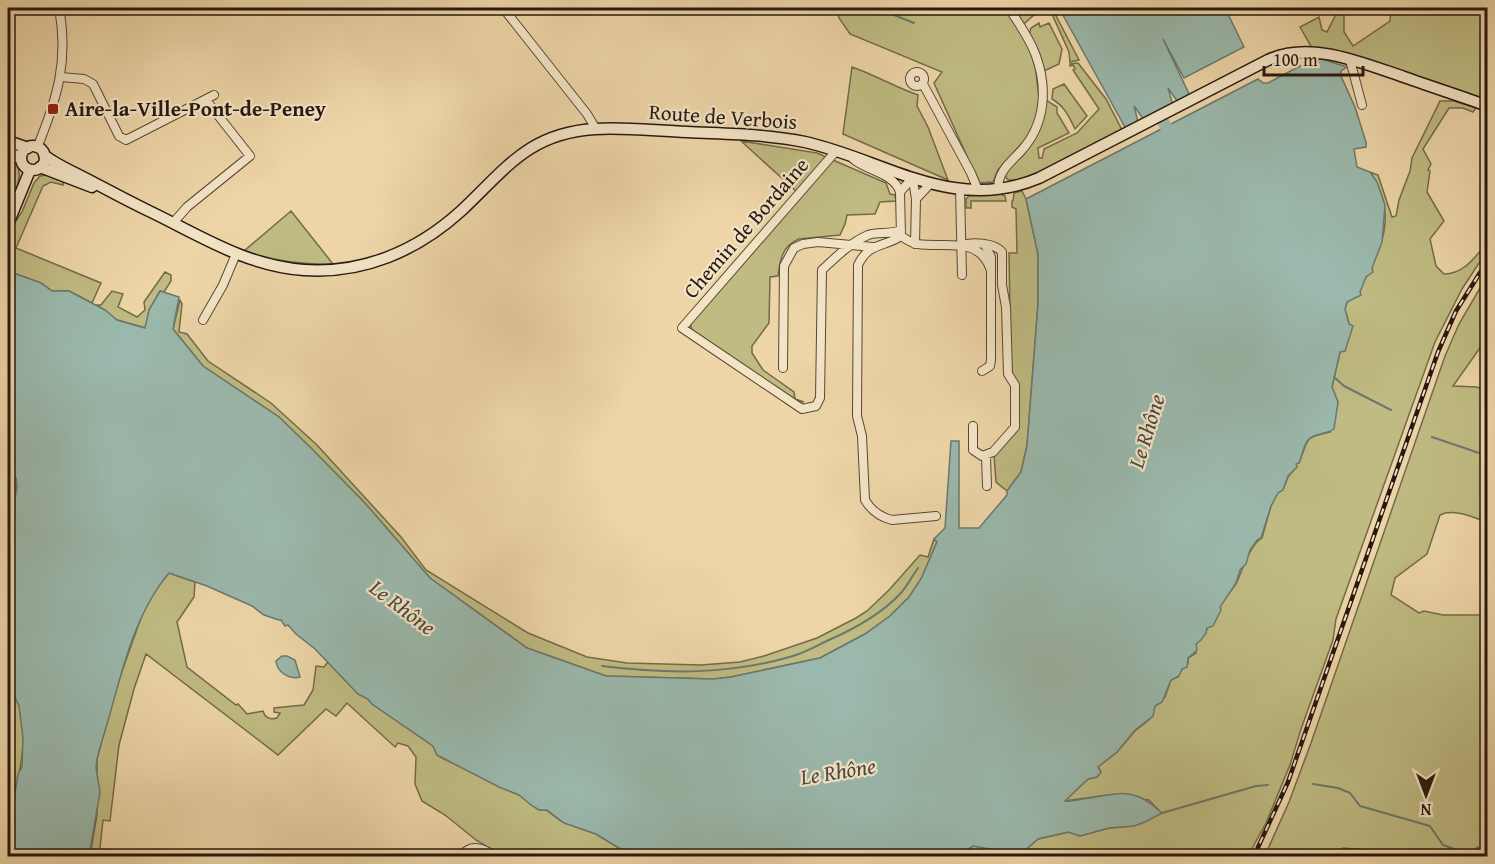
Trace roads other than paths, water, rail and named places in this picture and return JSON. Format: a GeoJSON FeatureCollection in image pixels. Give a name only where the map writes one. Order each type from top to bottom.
{"type":"FeatureCollection","features":[{"type":"Feature","properties":{"kind":"street"},"geometry":{"type":"LineString","coordinates":[[36,150],[51,116],[61,77],[62,36],[59,8]]}},
{"type":"Feature","properties":{"kind":"street"},"geometry":{"type":"LineString","coordinates":[[503,8],[587,114],[596,129]]}},
{"type":"Feature","properties":{"kind":"street"},"geometry":{"type":"LineString","coordinates":[[999,189],[1002,170],[1035,134],[1043,105],[1036,55],[1009,8]]}},
{"type":"Feature","properties":{"kind":"street","name":"Route de Verbois"},"geometry":{"type":"LineString","coordinates":[[8,141],[36,150],[54,163],[236,254],[278,267],[313,270],[353,267],[390,257],[419,243],[462,210],[494,177],[524,153],[552,138],[581,131],[596,129],[773,137],[836,151],[913,180],[978,190],[1008,188],[1039,178],[1254,67],[1279,55],[1295,52],[1316,53],[1350,60],[1488,106]]}},
{"type":"Feature","properties":{"kind":"street"},"geometry":{"type":"LineString","coordinates":[[1350,60],[1362,105]]}},
{"type":"Feature","properties":{"kind":"street"},"geometry":{"type":"LineString","coordinates":[[61,77],[84,79],[93,84],[119,136],[126,140],[214,95]]}},
{"type":"Feature","properties":{"kind":"street"},"geometry":{"type":"LineString","coordinates":[[923,84],[978,190]]}},
{"type":"Feature","properties":{"kind":"street"},"geometry":{"type":"LineString","coordinates":[[173,223],[187,207],[250,156],[206,100]]}},
{"type":"Feature","properties":{"kind":"street"},"geometry":{"type":"LineString","coordinates":[[8,150],[21,159],[24,166],[35,169]]}},
{"type":"Feature","properties":{"kind":"street"},"geometry":{"type":"LineString","coordinates":[[21,159],[22,153],[36,150]]}},
{"type":"Feature","properties":{"kind":"street"},"geometry":{"type":"LineString","coordinates":[[8,224],[35,169],[44,160],[36,150]]}},
{"type":"Feature","properties":{"kind":"street","name":"Chemin de Bordaine"},"geometry":{"type":"LineString","coordinates":[[836,151],[682,328],[802,409],[816,406],[820,398],[822,270],[849,246]]}},
{"type":"Feature","properties":{"kind":"street"},"geometry":{"type":"LineString","coordinates":[[783,368],[783,266],[794,248],[803,244],[835,242],[849,246],[873,247],[893,241],[901,233],[898,186],[893,180],[859,164],[849,156]]}},
{"type":"Feature","properties":{"kind":"street","name":"Route de Verbois"},"geometry":{"type":"LineString","coordinates":[[35,169],[112,193]]}},
{"type":"Feature","properties":{"kind":"street"},"geometry":{"type":"LineString","coordinates":[[900,192],[913,180],[916,199],[915,244]]}},
{"type":"Feature","properties":{"kind":"street"},"geometry":{"type":"LineString","coordinates":[[916,199],[930,184]]}},
{"type":"Feature","properties":{"kind":"street"},"geometry":{"type":"LineString","coordinates":[[960,189],[962,275]]}},
{"type":"Feature","properties":{"kind":"street"},"geometry":{"type":"LineString","coordinates":[[849,246],[869,234],[901,233],[915,244],[961,246],[975,243],[991,257],[991,360],[990,366],[982,371]]}},
{"type":"Feature","properties":{"kind":"street"},"geometry":{"type":"LineString","coordinates":[[873,247],[863,256],[858,265],[857,276],[857,416],[862,436],[865,500],[870,508],[884,518],[909,519],[936,516]]}},
{"type":"Feature","properties":{"kind":"street"},"geometry":{"type":"LineString","coordinates":[[973,426],[973,450],[979,455],[986,456],[993,452],[1015,427],[1015,392],[1008,374],[1002,252],[997,247],[982,249]]}},
{"type":"Feature","properties":{"kind":"street"},"geometry":{"type":"LineString","coordinates":[[203,320],[223,285],[236,254]]}},
{"type":"Feature","properties":{"kind":"street"},"geometry":{"type":"LineString","coordinates":[[986,456],[987,486]]}},
{"type":"Feature","properties":{"kind":"street"},"geometry":{"type":"LineString","coordinates":[[460,856],[475,847],[495,856]]}},
{"type":"Feature","properties":{"kind":"water"},"geometry":{"type":"Polygon","coordinates":[[[1059,8],[1225,8],[1244,47],[1184,78],[1163,39],[1190,96],[1178,102],[1168,88],[1173,105],[1161,111],[1150,97],[1156,113],[1144,120],[1134,106],[1138,122],[1126,129],[1059,8]]]}},
{"type":"Feature","properties":{"kind":"water"},"geometry":{"type":"Polygon","coordinates":[[[1313,59],[1322,59],[1347,67],[1341,71],[1341,76],[1355,107],[1366,142],[1366,147],[1354,149],[1357,167],[1370,172],[1377,182],[1385,205],[1382,242],[1372,268],[1373,272],[1366,277],[1361,295],[1347,302],[1345,309],[1349,324],[1353,326],[1345,351],[1340,352],[1332,387],[1338,402],[1334,429],[1315,435],[1306,444],[1299,463],[1296,464],[1297,467],[1288,476],[1283,490],[1278,493],[1271,506],[1261,538],[1250,550],[1246,564],[1240,570],[1236,583],[1220,607],[1221,610],[1213,626],[1207,628],[1206,633],[1196,644],[1197,650],[1188,658],[1187,667],[1182,669],[1179,676],[1171,680],[1162,702],[1155,706],[1153,716],[1135,730],[1117,752],[1098,767],[1101,772],[1097,777],[1088,779],[1065,801],[1125,794],[1142,798],[1162,813],[1134,826],[1109,828],[1080,836],[1068,832],[1038,839],[1024,851],[1005,851],[973,846],[957,856],[656,856],[619,848],[596,834],[564,823],[547,810],[539,810],[519,795],[437,755],[433,746],[358,694],[315,649],[288,625],[285,626],[281,620],[264,615],[252,606],[207,586],[169,573],[148,604],[133,638],[100,746],[96,768],[100,792],[89,856],[10,856],[11,818],[18,774],[22,767],[23,738],[19,706],[8,682],[8,652],[12,643],[8,633],[8,575],[11,568],[8,562],[8,522],[14,515],[17,487],[16,478],[8,474],[8,271],[41,283],[52,291],[69,291],[105,310],[117,320],[145,328],[149,310],[160,291],[179,297],[173,329],[203,366],[279,417],[364,502],[430,578],[527,648],[606,676],[713,679],[731,677],[820,658],[865,634],[890,616],[909,597],[921,579],[937,542],[934,539],[945,528],[951,441],[959,441],[959,528],[979,528],[1007,495],[1007,491],[1021,472],[1027,446],[1038,304],[1038,254],[1026,199],[1258,79],[1263,83],[1268,83],[1313,59]]]}},
{"type":"Feature","properties":{"kind":"water"},"geometry":{"type":"Polygon","coordinates":[[[282,656],[295,660],[300,677],[288,676],[281,672],[276,661],[282,656]]]}},
{"type":"Feature","properties":{"kind":"waterway"},"geometry":{"type":"LineString","coordinates":[[885,8],[889,13],[914,23]]}},
{"type":"Feature","properties":{"kind":"waterway","name":"Le Rhône"},"geometry":{"type":"LineString","coordinates":[[1143,83],[1166,127],[1169,141]]}},
{"type":"Feature","properties":{"kind":"waterway"},"geometry":{"type":"LineString","coordinates":[[1334,377],[1344,386],[1391,410]]}},
{"type":"Feature","properties":{"kind":"waterway"},"geometry":{"type":"LineString","coordinates":[[1432,437],[1488,456]]}},
{"type":"Feature","properties":{"kind":"waterway"},"geometry":{"type":"LineString","coordinates":[[602,666],[674,671],[722,670],[793,656],[868,620],[903,591],[918,568]]}},
{"type":"Feature","properties":{"kind":"waterway"},"geometry":{"type":"LineString","coordinates":[[1313,784],[1338,788],[1350,793],[1360,806],[1430,826],[1443,845],[1469,854],[1478,847],[1488,855]]}},
{"type":"Feature","properties":{"kind":"waterway"},"geometry":{"type":"LineString","coordinates":[[1162,813],[1256,786],[1268,785]]}},
{"type":"Feature","properties":{"kind":"railway"},"geometry":{"type":"LineString","coordinates":[[1254,856],[1288,782],[1438,352],[1456,311],[1488,260]]}},
{"type":"Feature","properties":{"kind":"place","name":"Aire-la-Ville-Pont-de-Peney"},"geometry":{"type":"Point","coordinates":[53,109]}}]}
